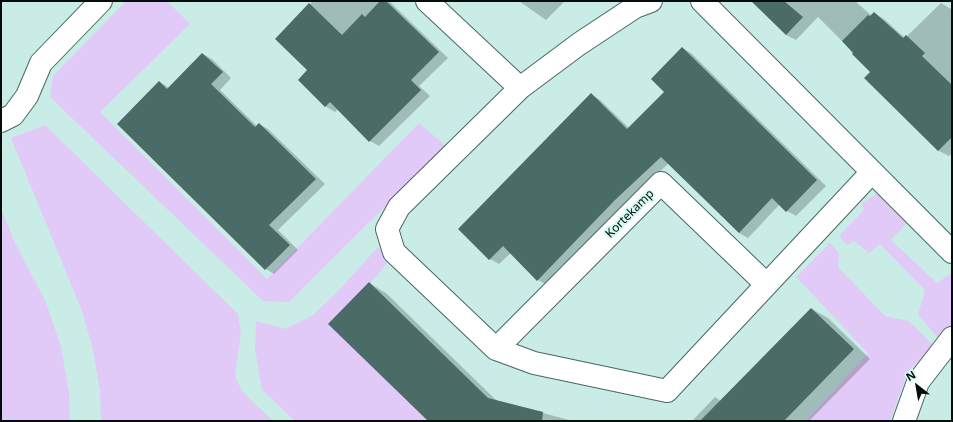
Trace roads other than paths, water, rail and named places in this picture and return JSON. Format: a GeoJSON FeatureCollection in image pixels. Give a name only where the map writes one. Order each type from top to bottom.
{"type":"FeatureCollection","features":[{"type":"Feature","properties":{"kind":"street"},"geometry":{"type":"LineString","coordinates":[[1,121],[13,115],[27,96],[41,63],[101,1]]}},
{"type":"Feature","properties":{"kind":"street"},"geometry":{"type":"LineString","coordinates":[[427,1],[520,88]]}},
{"type":"Feature","properties":{"kind":"street"},"geometry":{"type":"LineString","coordinates":[[651,1],[635,8],[579,44],[520,88],[399,207],[387,229],[394,252],[496,349],[534,363],[668,391],[766,284],[872,172]]}},
{"type":"Feature","properties":{"kind":"street"},"geometry":{"type":"LineString","coordinates":[[702,1],[952,252]]}},
{"type":"Feature","properties":{"kind":"street","name":"Kortekamp"},"geometry":{"type":"LineString","coordinates":[[496,349],[662,183],[766,284]]}},
{"type":"Feature","properties":{"kind":"street"},"geometry":{"type":"LineString","coordinates":[[904,421],[918,382],[952,338]]}}]}
